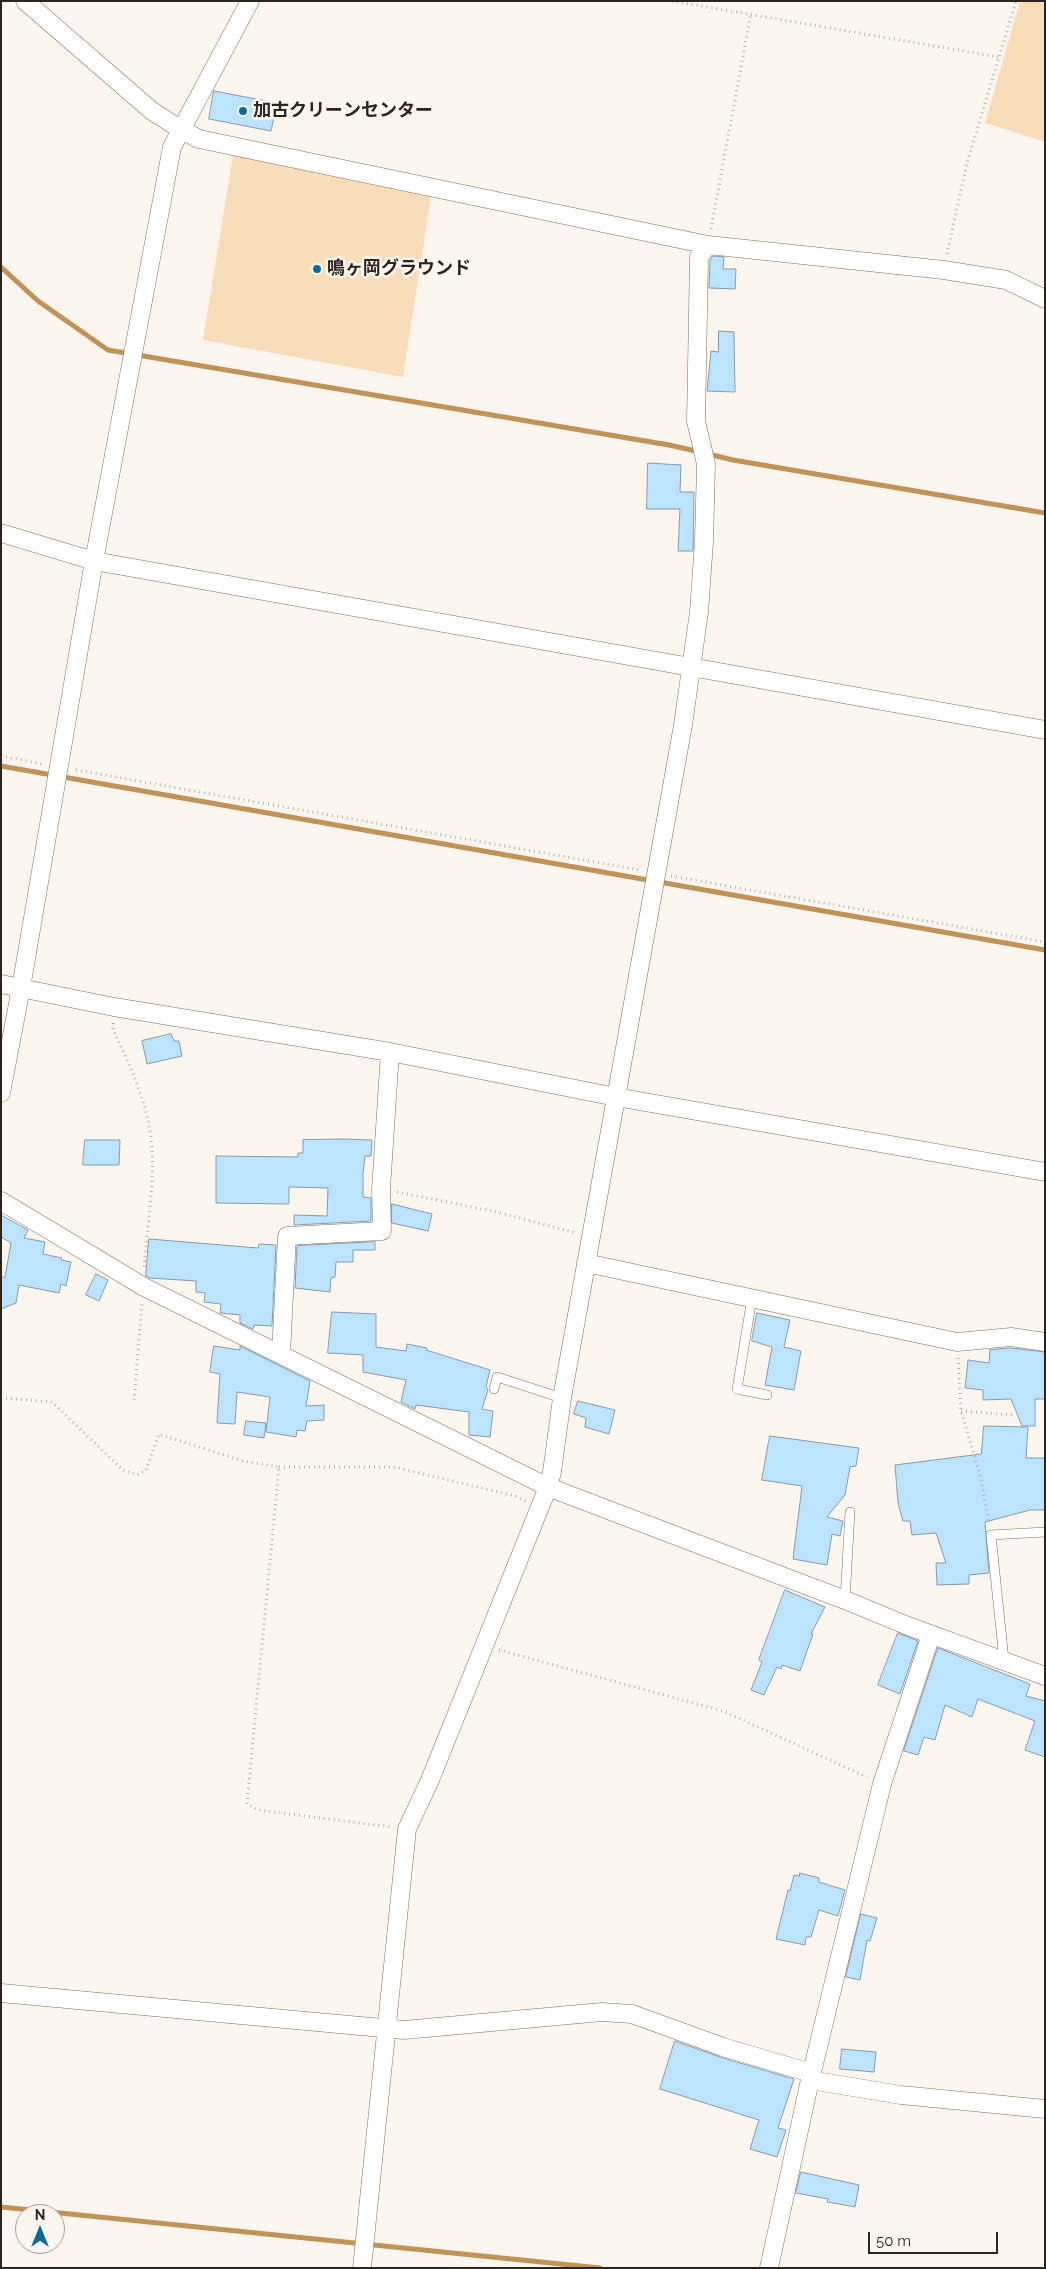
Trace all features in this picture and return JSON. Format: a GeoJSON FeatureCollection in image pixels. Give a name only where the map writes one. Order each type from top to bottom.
{"type":"FeatureCollection","features":[{"type":"Feature","properties":{"kind":"street"},"geometry":{"type":"LineString","coordinates":[[26,1],[152,111],[200,139],[708,245],[944,270],[1006,280],[1045,299]]}},
{"type":"Feature","properties":{"kind":"street"},"geometry":{"type":"LineString","coordinates":[[1,1093],[21,988],[94,562],[172,147],[250,1]]}},
{"type":"Feature","properties":{"kind":"street"},"geometry":{"type":"LineString","coordinates":[[362,2268],[407,1829],[430,1780],[540,1507],[552,1472],[562,1398],[691,669],[699,612],[706,464],[696,421],[699,257],[708,245]]}},
{"type":"Feature","properties":{"kind":"street"},"geometry":{"type":"LineString","coordinates":[[1,533],[94,562],[691,669],[1045,730]]}},
{"type":"Feature","properties":{"kind":"street"},"geometry":{"type":"LineString","coordinates":[[1,984],[114,1007],[390,1052],[616,1097],[1045,1172]]}},
{"type":"Feature","properties":{"kind":"street"},"geometry":{"type":"LineString","coordinates":[[281,1354],[287,1236],[382,1231],[381,1189],[390,1052]]}},
{"type":"Feature","properties":{"kind":"street"},"geometry":{"type":"LineString","coordinates":[[1,1201],[144,1287],[548,1486],[931,1635],[1045,1676]]}},
{"type":"Feature","properties":{"kind":"street"},"geometry":{"type":"LineString","coordinates":[[586,1263],[957,1342],[1011,1337],[1045,1342]]}},
{"type":"Feature","properties":{"kind":"street"},"geometry":{"type":"LineString","coordinates":[[770,2268],[810,2076],[882,1784],[931,1635]]}},
{"type":"Feature","properties":{"kind":"street"},"geometry":{"type":"LineString","coordinates":[[1,1993],[404,2030],[573,2014],[616,2012],[632,2014],[810,2076],[902,2095],[1045,2109]]}},
{"type":"Feature","properties":{"kind":"lane"},"geometry":{"type":"LineString","coordinates":[[752,1298],[737,1389],[767,1395]]}},
{"type":"Feature","properties":{"kind":"lane"},"geometry":{"type":"LineString","coordinates":[[494,1389],[497,1377],[562,1398]]}},
{"type":"Feature","properties":{"kind":"lane"},"geometry":{"type":"LineString","coordinates":[[845,1600],[850,1512]]}},
{"type":"Feature","properties":{"kind":"lane"},"geometry":{"type":"LineString","coordinates":[[1004,1660],[991,1535],[1045,1532]]}},
{"type":"Feature","properties":{"kind":"path"},"geometry":{"type":"LineString","coordinates":[[672,1],[751,13],[999,57]]}},
{"type":"Feature","properties":{"kind":"path"},"geometry":{"type":"LineString","coordinates":[[944,270],[967,162],[1016,1]]}},
{"type":"Feature","properties":{"kind":"path"},"geometry":{"type":"LineString","coordinates":[[708,245],[751,13]]}},
{"type":"Feature","properties":{"kind":"path"},"geometry":{"type":"LineString","coordinates":[[1,756],[1045,942]]}},
{"type":"Feature","properties":{"kind":"path"},"geometry":{"type":"LineString","coordinates":[[114,1007],[113,1030],[137,1084],[147,1114],[150,1139],[149,1231],[146,1244],[134,1400]]}},
{"type":"Feature","properties":{"kind":"path"},"geometry":{"type":"LineString","coordinates":[[381,1189],[497,1212],[591,1237]]}},
{"type":"Feature","properties":{"kind":"path"},"geometry":{"type":"LineString","coordinates":[[957,1342],[961,1411],[980,1474],[991,1535]]}},
{"type":"Feature","properties":{"kind":"path"},"geometry":{"type":"LineString","coordinates":[[1,1398],[52,1402],[123,1470],[137,1475],[146,1470],[158,1434],[242,1461],[279,1467],[394,1467],[515,1496],[540,1507]]}},
{"type":"Feature","properties":{"kind":"path"},"geometry":{"type":"LineString","coordinates":[[961,1411],[1015,1415]]}},
{"type":"Feature","properties":{"kind":"path"},"geometry":{"type":"LineString","coordinates":[[279,1467],[247,1804],[258,1810],[407,1829]]}},
{"type":"Feature","properties":{"kind":"path"},"geometry":{"type":"LineString","coordinates":[[484,1646],[723,1711],[882,1784]]}},
{"type":"Feature","properties":{"kind":"shaded area"},"geometry":{"type":"Polygon","coordinates":[[[1020,1],[1045,1],[1045,142],[985,123],[1020,1]]]}},
{"type":"Feature","properties":{"kind":"shaded area","name":"鳴ヶ岡グラウンド"},"geometry":{"type":"Polygon","coordinates":[[[233,155],[431,197],[403,377],[203,340],[233,155]]]}},
{"type":"Feature","properties":{"kind":"building","name":"加古クリーンセンター"},"geometry":{"type":"Polygon","coordinates":[[[214,91],[277,103],[271,131],[209,119],[214,91]]]}},
{"type":"Feature","properties":{"kind":"building"},"geometry":{"type":"Polygon","coordinates":[[[713,256],[724,257],[723,269],[736,269],[735,289],[709,288],[710,261],[713,256]]]}},
{"type":"Feature","properties":{"kind":"building"},"geometry":{"type":"Polygon","coordinates":[[[719,331],[734,332],[735,392],[707,391],[711,351],[718,352],[719,331]]]}},
{"type":"Feature","properties":{"kind":"building"},"geometry":{"type":"Polygon","coordinates":[[[648,463],[681,465],[680,492],[694,492],[693,551],[678,551],[680,509],[647,509],[648,463]]]}},
{"type":"Feature","properties":{"kind":"building"},"geometry":{"type":"Polygon","coordinates":[[[171,1034],[174,1041],[179,1041],[182,1056],[147,1064],[142,1041],[171,1034]]]}},
{"type":"Feature","properties":{"kind":"building"},"geometry":{"type":"Polygon","coordinates":[[[85,1140],[120,1140],[119,1165],[83,1165],[85,1140]]]}},
{"type":"Feature","properties":{"kind":"building"},"geometry":{"type":"Polygon","coordinates":[[[303,1140],[372,1140],[371,1156],[365,1156],[363,1174],[363,1197],[371,1198],[371,1221],[294,1225],[294,1215],[327,1216],[328,1188],[289,1187],[289,1204],[216,1203],[216,1156],[298,1157],[298,1153],[303,1153],[303,1140]]]}},
{"type":"Feature","properties":{"kind":"building"},"geometry":{"type":"Polygon","coordinates":[[[392,1204],[432,1214],[428,1231],[392,1223],[392,1204]]]}},
{"type":"Feature","properties":{"kind":"building"},"geometry":{"type":"Polygon","coordinates":[[[1,1215],[28,1230],[24,1238],[45,1242],[43,1254],[71,1262],[66,1286],[61,1284],[59,1293],[19,1285],[16,1303],[1,1309],[1,1278],[5,1277],[11,1243],[1,1237],[1,1215]]]}},
{"type":"Feature","properties":{"kind":"building"},"geometry":{"type":"Polygon","coordinates":[[[149,1239],[258,1248],[259,1244],[276,1245],[272,1326],[254,1325],[253,1329],[240,1323],[240,1315],[220,1313],[221,1304],[204,1302],[205,1293],[196,1292],[196,1281],[150,1278],[146,1276],[149,1239]]]}},
{"type":"Feature","properties":{"kind":"building"},"geometry":{"type":"Polygon","coordinates":[[[375,1242],[375,1250],[353,1250],[353,1262],[336,1262],[335,1277],[331,1278],[330,1292],[295,1288],[297,1246],[375,1242]]]}},
{"type":"Feature","properties":{"kind":"building"},"geometry":{"type":"Polygon","coordinates":[[[96,1274],[108,1280],[99,1301],[86,1295],[96,1274]]]}},
{"type":"Feature","properties":{"kind":"building"},"geometry":{"type":"Polygon","coordinates":[[[332,1312],[376,1314],[376,1347],[406,1351],[407,1344],[427,1348],[426,1350],[490,1370],[486,1387],[488,1390],[482,1409],[493,1411],[490,1437],[469,1435],[469,1412],[416,1405],[415,1409],[401,1402],[406,1380],[363,1372],[363,1355],[328,1353],[332,1312]]]}},
{"type":"Feature","properties":{"kind":"building"},"geometry":{"type":"Polygon","coordinates":[[[757,1313],[790,1320],[784,1347],[801,1351],[794,1390],[765,1385],[772,1347],[752,1341],[757,1313]]]}},
{"type":"Feature","properties":{"kind":"building"},"geometry":{"type":"Polygon","coordinates":[[[214,1346],[240,1350],[240,1346],[310,1381],[306,1406],[324,1405],[324,1420],[307,1421],[305,1431],[297,1430],[296,1437],[266,1432],[270,1397],[237,1392],[235,1424],[217,1423],[220,1374],[210,1372],[214,1346]]]}},
{"type":"Feature","properties":{"kind":"building"},"geometry":{"type":"Polygon","coordinates":[[[1011,1348],[1045,1352],[1045,1399],[1035,1399],[1035,1426],[1022,1426],[1011,1399],[983,1400],[983,1390],[965,1388],[968,1360],[989,1363],[990,1350],[1011,1348]]]}},
{"type":"Feature","properties":{"kind":"building"},"geometry":{"type":"Polygon","coordinates":[[[578,1401],[615,1410],[609,1434],[585,1427],[586,1418],[574,1414],[578,1401]]]}},
{"type":"Feature","properties":{"kind":"building"},"geometry":{"type":"Polygon","coordinates":[[[246,1421],[266,1423],[264,1438],[244,1435],[246,1421]]]}},
{"type":"Feature","properties":{"kind":"building"},"geometry":{"type":"Polygon","coordinates":[[[984,1426],[1028,1427],[1026,1458],[1045,1458],[1045,1510],[1030,1510],[985,1522],[989,1573],[969,1575],[969,1584],[937,1585],[936,1563],[946,1563],[936,1533],[912,1535],[910,1521],[903,1521],[898,1503],[895,1465],[981,1454],[984,1426]]]}},
{"type":"Feature","properties":{"kind":"building"},"geometry":{"type":"Polygon","coordinates":[[[770,1436],[859,1448],[856,1466],[850,1467],[845,1495],[827,1517],[843,1521],[840,1536],[832,1534],[827,1565],[793,1559],[802,1486],[762,1480],[770,1436]]]}},
{"type":"Feature","properties":{"kind":"building"},"geometry":{"type":"Polygon","coordinates":[[[785,1590],[825,1607],[811,1634],[813,1634],[800,1671],[782,1665],[781,1669],[777,1667],[764,1695],[751,1690],[762,1662],[759,1660],[785,1590]]]}},
{"type":"Feature","properties":{"kind":"building"},"geometry":{"type":"Polygon","coordinates":[[[898,1633],[918,1641],[900,1694],[878,1685],[898,1633]]]}},
{"type":"Feature","properties":{"kind":"building"},"geometry":{"type":"Polygon","coordinates":[[[938,1648],[1030,1684],[1026,1696],[1045,1701],[1045,1757],[1025,1750],[1035,1721],[978,1699],[972,1717],[945,1705],[935,1740],[924,1737],[918,1755],[904,1751],[938,1648]]]}},
{"type":"Feature","properties":{"kind":"building"},"geometry":{"type":"Polygon","coordinates":[[[800,1873],[819,1878],[819,1882],[845,1890],[838,1916],[819,1910],[811,1937],[806,1937],[805,1945],[776,1939],[788,1890],[790,1891],[794,1875],[799,1876],[800,1873]]]}},
{"type":"Feature","properties":{"kind":"building"},"geometry":{"type":"Polygon","coordinates":[[[861,1914],[877,1918],[870,1941],[867,1940],[860,1980],[846,1977],[861,1914]]]}},
{"type":"Feature","properties":{"kind":"building"},"geometry":{"type":"Polygon","coordinates":[[[675,2041],[720,2057],[794,2079],[778,2128],[786,2130],[777,2157],[750,2149],[759,2120],[660,2089],[675,2041]]]}},
{"type":"Feature","properties":{"kind":"building"},"geometry":{"type":"Polygon","coordinates":[[[842,2049],[876,2052],[874,2072],[840,2069],[842,2049]]]}},
{"type":"Feature","properties":{"kind":"building"},"geometry":{"type":"Polygon","coordinates":[[[801,2172],[859,2185],[855,2207],[827,2202],[828,2199],[796,2193],[801,2172]]]}},
{"type":"Feature","properties":{"kind":"waterway"},"geometry":{"type":"LineString","coordinates":[[1,267],[38,301],[108,350],[669,445],[700,452]]}},
{"type":"Feature","properties":{"kind":"waterway"},"geometry":{"type":"LineString","coordinates":[[708,454],[733,460],[1045,513]]}},
{"type":"Feature","properties":{"kind":"waterway"},"geometry":{"type":"LineString","coordinates":[[1,766],[1045,950]]}},
{"type":"Feature","properties":{"kind":"waterway"},"geometry":{"type":"LineString","coordinates":[[1,2207],[600,2268]]}},
{"type":"Feature","properties":{"kind":"place","name":"加古クリーンセンター"},"geometry":{"type":"Point","coordinates":[243,111]}},
{"type":"Feature","properties":{"kind":"place","name":"鳴ヶ岡グラウンド"},"geometry":{"type":"Point","coordinates":[317,269]}}]}
